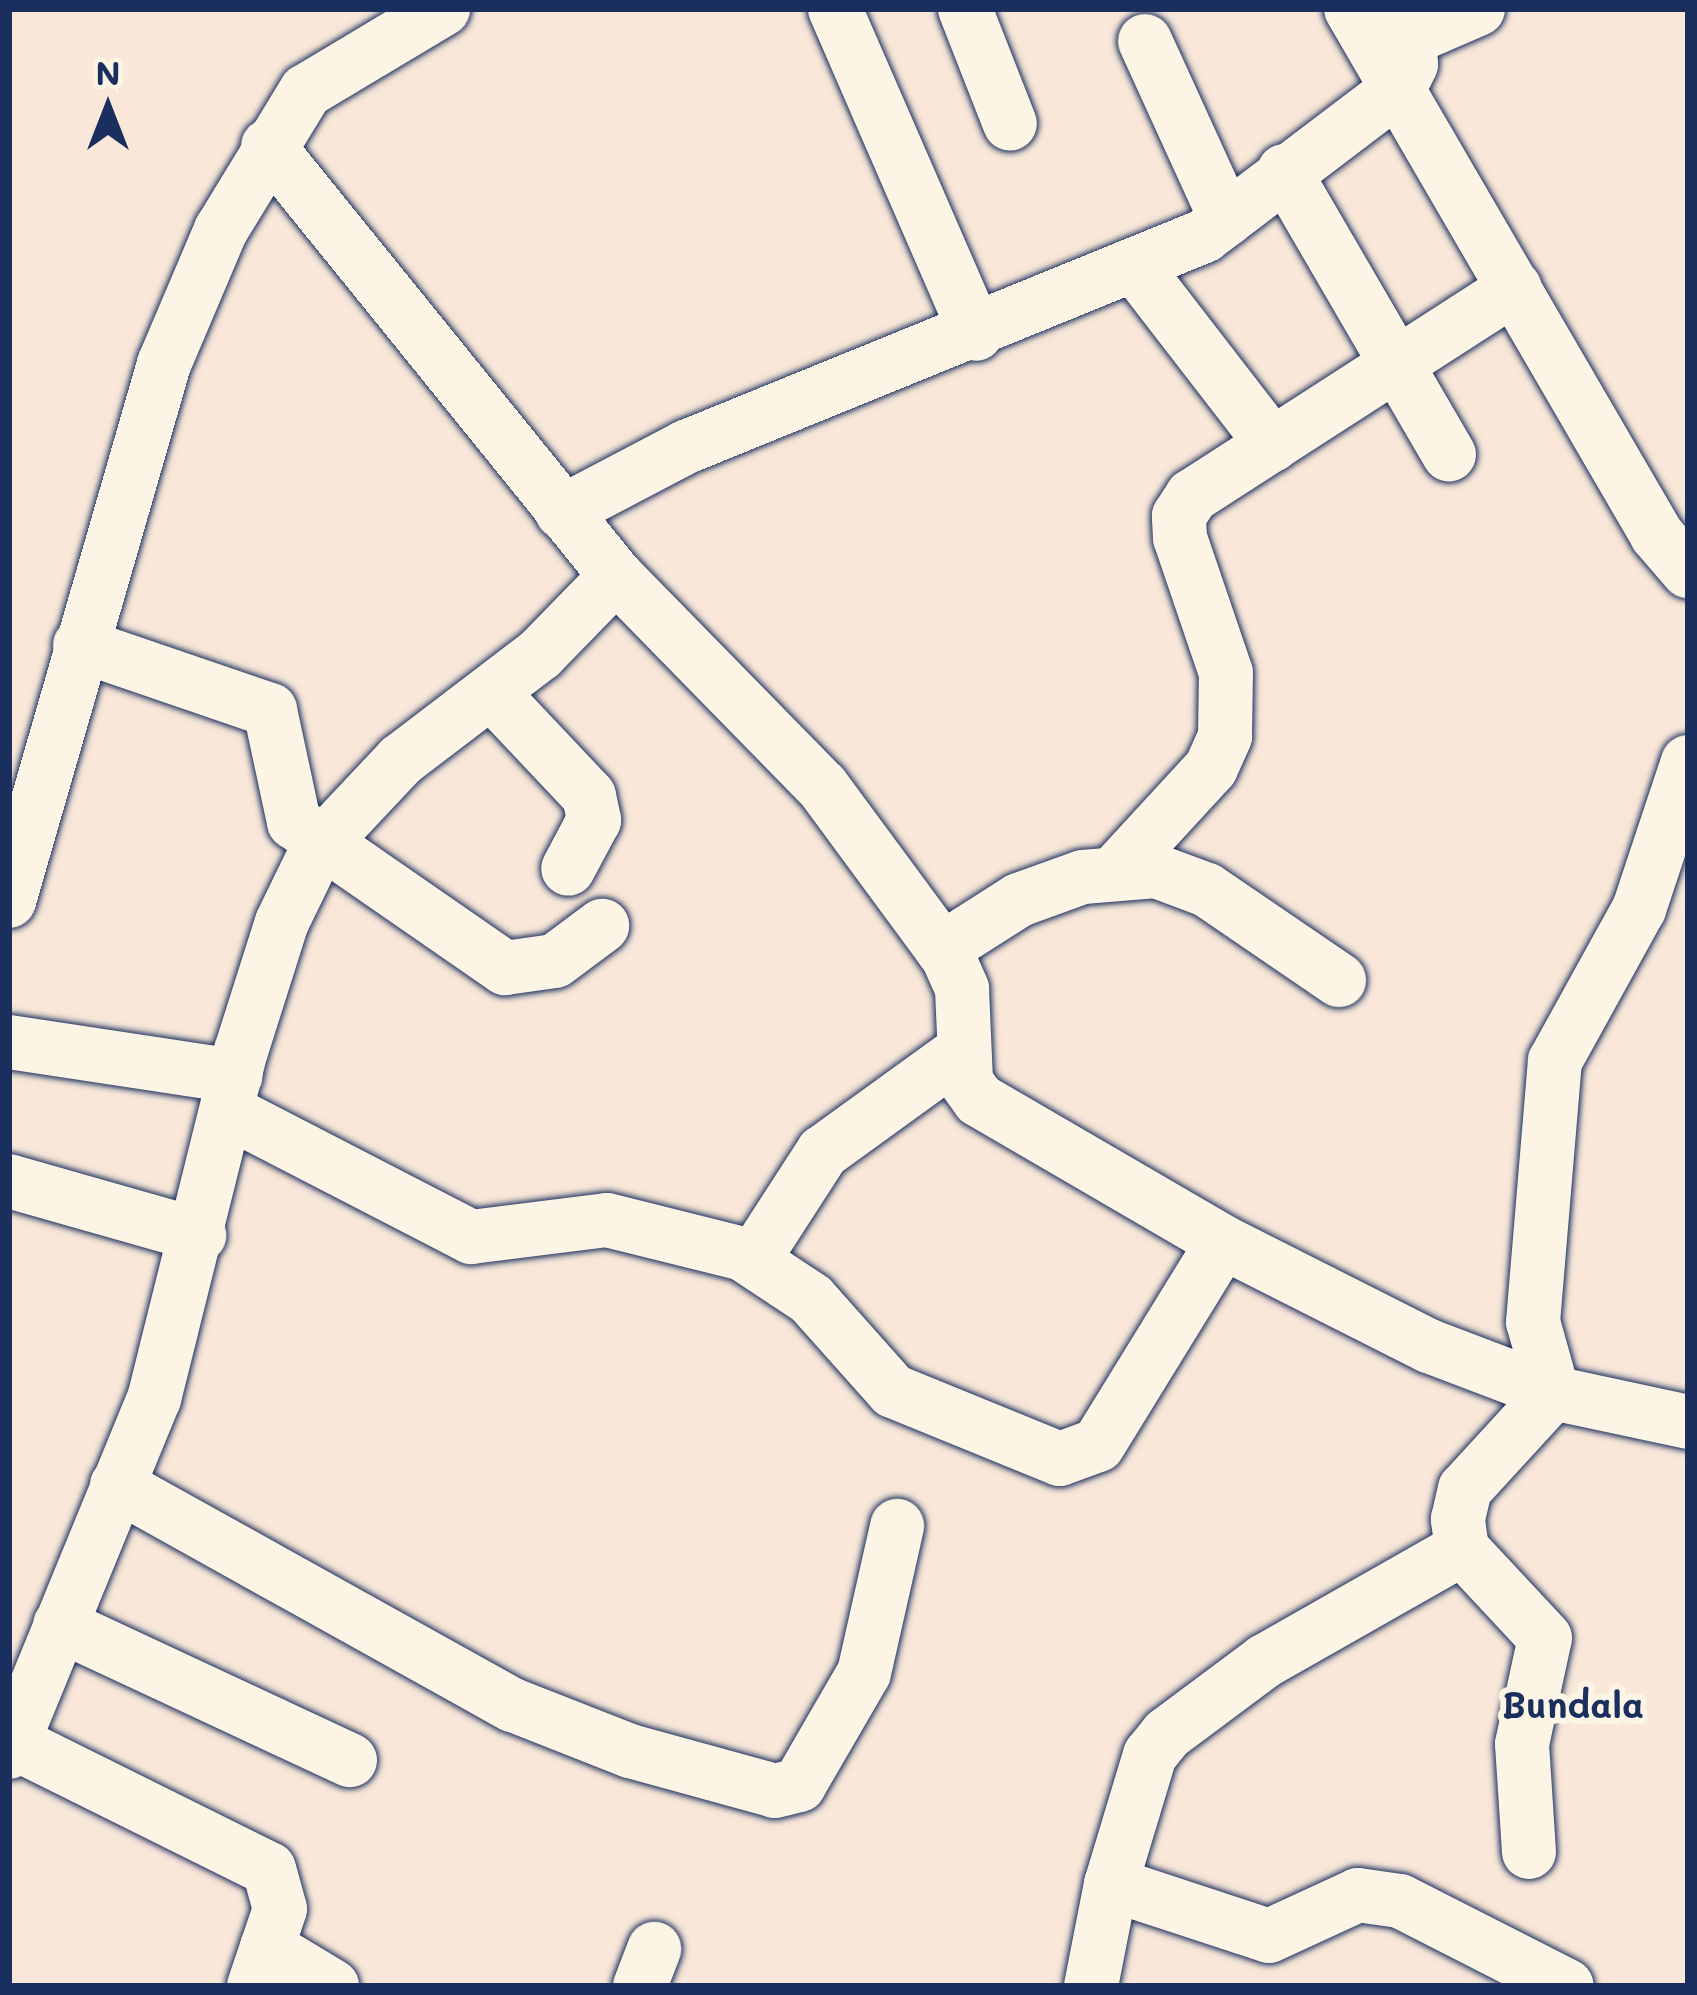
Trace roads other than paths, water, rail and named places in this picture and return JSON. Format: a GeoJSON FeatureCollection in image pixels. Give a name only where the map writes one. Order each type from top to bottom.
{"type":"FeatureCollection","features":[{"type":"Feature","properties":{"kind":"street"},"geometry":{"type":"LineString","coordinates":[[9,901],[164,364],[268,146],[306,91],[443,9]]}},
{"type":"Feature","properties":{"kind":"street"},"geometry":{"type":"LineString","coordinates":[[835,9],[976,334]]}},
{"type":"Feature","properties":{"kind":"street"},"geometry":{"type":"LineString","coordinates":[[965,9],[1010,124]]}},
{"type":"Feature","properties":{"kind":"street"},"geometry":{"type":"LineString","coordinates":[[1351,9],[1406,45],[1515,288],[1657,535],[1688,571]]}},
{"type":"Feature","properties":{"kind":"street"},"geometry":{"type":"LineString","coordinates":[[562,512],[686,447],[1137,269],[1226,219],[1284,171],[1406,45],[1478,9]]}},
{"type":"Feature","properties":{"kind":"street"},"geometry":{"type":"LineString","coordinates":[[1145,41],[1226,219]]}},
{"type":"Feature","properties":{"kind":"street"},"geometry":{"type":"LineString","coordinates":[[268,146],[616,576],[822,786],[942,949],[962,988],[960,1053],[979,1100],[1223,1242],[1429,1346],[1553,1394],[1688,1421]]}},
{"type":"Feature","properties":{"kind":"street"},"geometry":{"type":"LineString","coordinates":[[1284,171],[1449,454]]}},
{"type":"Feature","properties":{"kind":"street"},"geometry":{"type":"LineString","coordinates":[[1137,269],[1273,445]]}},
{"type":"Feature","properties":{"kind":"street"},"geometry":{"type":"LineString","coordinates":[[942,949],[1019,900],[1118,869],[1211,768],[1225,736],[1226,673],[1179,516],[1192,496],[1515,288]]}},
{"type":"Feature","properties":{"kind":"street"},"geometry":{"type":"LineString","coordinates":[[332,1986],[260,1967],[280,1909],[269,1869],[11,1745],[154,1399],[231,1093],[282,922],[318,848],[400,760],[490,692],[616,576]]}},
{"type":"Feature","properties":{"kind":"street"},"geometry":{"type":"LineString","coordinates":[[80,644],[271,710],[294,822],[318,848],[505,968],[535,970],[602,926]]}},
{"type":"Feature","properties":{"kind":"street"},"geometry":{"type":"LineString","coordinates":[[490,692],[589,796],[594,820],[568,869]]}},
{"type":"Feature","properties":{"kind":"street"},"geometry":{"type":"LineString","coordinates":[[1553,1394],[1533,1322],[1555,1061],[1639,909],[1688,762]]}},
{"type":"Feature","properties":{"kind":"street"},"geometry":{"type":"LineString","coordinates":[[1118,869],[1207,890],[1339,980]]}},
{"type":"Feature","properties":{"kind":"street"},"geometry":{"type":"LineString","coordinates":[[9,1042],[231,1093],[471,1237],[607,1220],[753,1260],[811,1299],[892,1391],[1079,1459],[1098,1445],[1223,1242]]}},
{"type":"Feature","properties":{"kind":"street"},"geometry":{"type":"LineString","coordinates":[[753,1260],[823,1152],[960,1053]]}},
{"type":"Feature","properties":{"kind":"street"},"geometry":{"type":"LineString","coordinates":[[9,1181],[199,1234]]}},
{"type":"Feature","properties":{"kind":"street"},"geometry":{"type":"LineString","coordinates":[[1529,1852],[1522,1744],[1545,1638],[1462,1549],[1465,1490],[1553,1394]]}},
{"type":"Feature","properties":{"kind":"street"},"geometry":{"type":"LineString","coordinates":[[117,1485],[513,1705],[630,1751],[775,1791],[799,1785],[864,1673],[897,1526]]}},
{"type":"Feature","properties":{"kind":"street"},"geometry":{"type":"LineString","coordinates":[[1091,1986],[1111,1884],[1150,1754],[1167,1734],[1265,1661],[1462,1549]]}},
{"type":"Feature","properties":{"kind":"street"},"geometry":{"type":"LineString","coordinates":[[60,1625],[350,1760]]}},
{"type":"Feature","properties":{"kind":"street"},"geometry":{"type":"LineString","coordinates":[[1111,1884],[1269,1936],[1358,1895],[1400,1901],[1568,1986]]}},
{"type":"Feature","properties":{"kind":"district","name":"Bundala"},"geometry":{"type":"Point","coordinates":[1573,1704]}}]}
